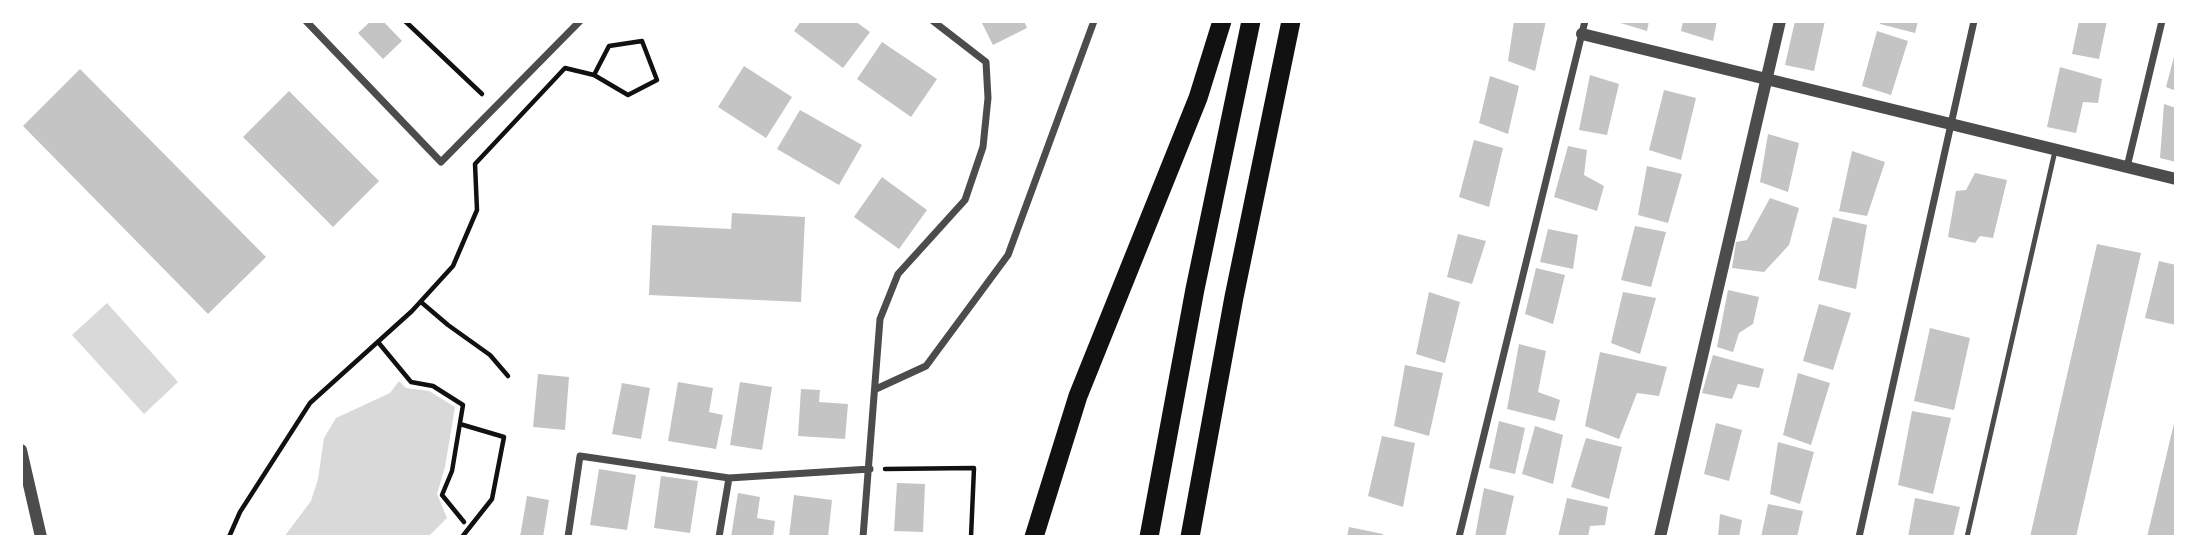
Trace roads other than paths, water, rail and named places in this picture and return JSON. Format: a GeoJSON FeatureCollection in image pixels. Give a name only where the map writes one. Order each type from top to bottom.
{"type":"FeatureCollection","features":[{"type":"Feature","properties":{"kind":"highway"},"geometry":{"type":"LineString","coordinates":[[1034,537],[1078,396],[1198,98],[1222,21]]}},
{"type":"Feature","properties":{"kind":"highway"},"geometry":{"type":"LineString","coordinates":[[1149,537],[1195,289],[1251,21]]}},
{"type":"Feature","properties":{"kind":"highway"},"geometry":{"type":"LineString","coordinates":[[1190,537],[1234,297],[1291,21]]}},
{"type":"Feature","properties":{"kind":"street"},"geometry":{"type":"LineString","coordinates":[[306,21],[441,162],[580,21]]}},
{"type":"Feature","properties":{"kind":"street"},"geometry":{"type":"LineString","coordinates":[[863,537],[880,319],[898,274],[965,200],[983,147],[988,98],[986,62],[933,21]]}},
{"type":"Feature","properties":{"kind":"street"},"geometry":{"type":"LineString","coordinates":[[876,389],[926,366],[1008,255],[1094,21]]}},
{"type":"Feature","properties":{"kind":"street"},"geometry":{"type":"LineString","coordinates":[[1459,537],[1586,21]]}},
{"type":"Feature","properties":{"kind":"street"},"geometry":{"type":"LineString","coordinates":[[1660,537],[1780,21]]}},
{"type":"Feature","properties":{"kind":"street"},"geometry":{"type":"LineString","coordinates":[[1859,537],[1974,21]]}},
{"type":"Feature","properties":{"kind":"street"},"geometry":{"type":"LineString","coordinates":[[2127,167],[2162,21]]}},
{"type":"Feature","properties":{"kind":"street"},"geometry":{"type":"LineString","coordinates":[[1582,34],[2176,179]]}},
{"type":"Feature","properties":{"kind":"street"},"geometry":{"type":"LineString","coordinates":[[21,450],[41,537]]}},
{"type":"Feature","properties":{"kind":"street"},"geometry":{"type":"LineString","coordinates":[[568,537],[580,456],[729,478],[870,469]]}},
{"type":"Feature","properties":{"kind":"street"},"geometry":{"type":"LineString","coordinates":[[719,537],[729,478]]}},
{"type":"Feature","properties":{"kind":"lane"},"geometry":{"type":"LineString","coordinates":[[1967,537],[2056,148]]}}]}
